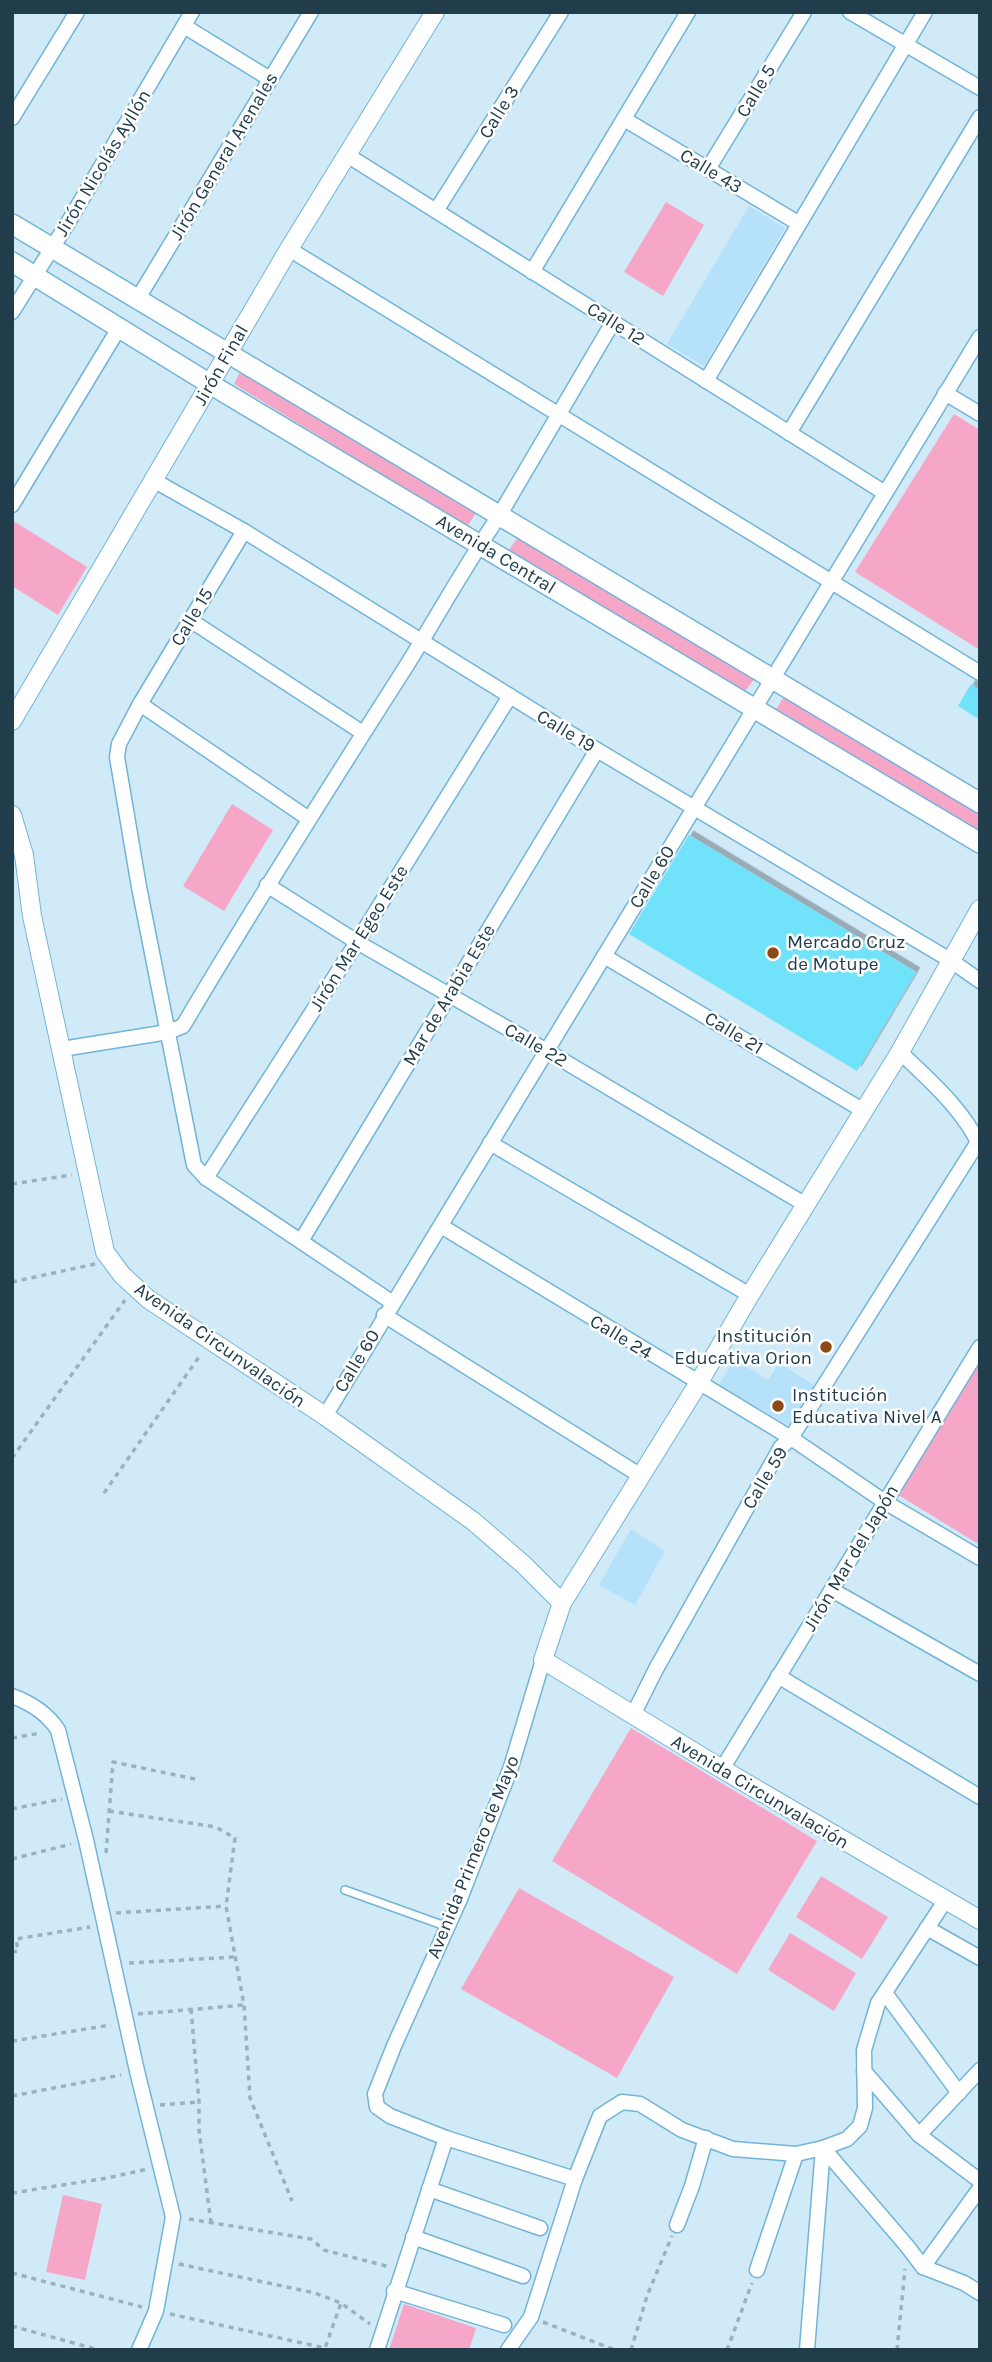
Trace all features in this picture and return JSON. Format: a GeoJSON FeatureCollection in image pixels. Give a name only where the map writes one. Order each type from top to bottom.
{"type":"FeatureCollection","features":[{"type":"Feature","properties":{"kind":"main road","name":"Avenida Central"},"geometry":{"type":"LineString","coordinates":[[12,224],[980,803]]}},
{"type":"Feature","properties":{"kind":"main road","name":"Avenida Central"},"geometry":{"type":"LineString","coordinates":[[12,262],[210,384],[980,843]]}},
{"type":"Feature","properties":{"kind":"street"},"geometry":{"type":"LineString","coordinates":[[12,118],[77,12]]}},
{"type":"Feature","properties":{"kind":"street","name":"Jirón Nicolás Ayllón"},"geometry":{"type":"LineString","coordinates":[[12,312],[192,12]]}},
{"type":"Feature","properties":{"kind":"street","name":"Jirón General Arenales"},"geometry":{"type":"LineString","coordinates":[[137,300],[311,12]]}},
{"type":"Feature","properties":{"kind":"street","name":"Jirón Final"},"geometry":{"type":"LineString","coordinates":[[12,722],[289,249],[435,12]]}},
{"type":"Feature","properties":{"kind":"street","name":"Calle 3"},"geometry":{"type":"LineString","coordinates":[[436,211],[561,12]]}},
{"type":"Feature","properties":{"kind":"street"},"geometry":{"type":"LineString","coordinates":[[532,272],[688,12]]}},
{"type":"Feature","properties":{"kind":"street","name":"Calle 5"},"geometry":{"type":"LineString","coordinates":[[708,169],[804,12]]}},
{"type":"Feature","properties":{"kind":"street"},"geometry":{"type":"LineString","coordinates":[[850,12],[980,88]]}},
{"type":"Feature","properties":{"kind":"street"},"geometry":{"type":"LineString","coordinates":[[706,381],[925,12]]}},
{"type":"Feature","properties":{"kind":"street"},"geometry":{"type":"LineString","coordinates":[[184,26],[270,79]]}},
{"type":"Feature","properties":{"kind":"street"},"geometry":{"type":"LineString","coordinates":[[789,433],[980,117]]}},
{"type":"Feature","properties":{"kind":"street","name":"Calle 43"},"geometry":{"type":"LineString","coordinates":[[624,119],[799,223]]}},
{"type":"Feature","properties":{"kind":"street","name":"Calle 12"},"geometry":{"type":"LineString","coordinates":[[347,155],[885,493]]}},
{"type":"Feature","properties":{"kind":"street"},"geometry":{"type":"LineString","coordinates":[[289,249],[980,674]]}},
{"type":"Feature","properties":{"kind":"street"},"geometry":{"type":"LineString","coordinates":[[62,1049],[168,1032],[183,1026],[267,885],[499,516],[613,322]]}},
{"type":"Feature","properties":{"kind":"street"},"geometry":{"type":"LineString","coordinates":[[13,501],[119,328]]}},
{"type":"Feature","properties":{"kind":"street","name":"Calle 60"},"geometry":{"type":"LineString","coordinates":[[324,1416],[980,337]]}},
{"type":"Feature","properties":{"kind":"street"},"geometry":{"type":"LineString","coordinates":[[945,393],[980,414]]}},
{"type":"Feature","properties":{"kind":"street","name":"Calle 19"},"geometry":{"type":"LineString","coordinates":[[153,480],[244,531],[597,750],[950,960],[980,981]]}},
{"type":"Feature","properties":{"kind":"street","name":"Calle 15"},"geometry":{"type":"LineString","coordinates":[[206,1178],[194,1165],[139,887],[117,757],[119,744],[140,704],[244,531]]}},
{"type":"Feature","properties":{"kind":"street"},"geometry":{"type":"LineString","coordinates":[[190,620],[363,733]]}},
{"type":"Feature","properties":{"kind":"street","name":"Jirón Mar Egeo Este"},"geometry":{"type":"LineString","coordinates":[[206,1178],[510,696]]}},
{"type":"Feature","properties":{"kind":"street"},"geometry":{"type":"LineString","coordinates":[[140,704],[309,819]]}},
{"type":"Feature","properties":{"kind":"street","name":"Mar de Arabia Este"},"geometry":{"type":"LineString","coordinates":[[301,1241],[597,750]]}},
{"type":"Feature","properties":{"kind":"street","name":"Avenida Circunvalación"},"geometry":{"type":"LineString","coordinates":[[12,815],[24,855],[32,916],[105,1252],[134,1287],[148,1299],[324,1416],[473,1521],[524,1564],[562,1602]]}},
{"type":"Feature","properties":{"kind":"street","name":"Calle 22"},"geometry":{"type":"LineString","coordinates":[[267,885],[357,942],[806,1205]]}},
{"type":"Feature","properties":{"kind":"street"},"geometry":{"type":"LineString","coordinates":[[562,1602],[900,1052],[980,909]]}},
{"type":"Feature","properties":{"kind":"street","name":"Calle 21"},"geometry":{"type":"LineString","coordinates":[[604,956],[864,1111]]}},
{"type":"Feature","properties":{"kind":"street"},"geometry":{"type":"LineString","coordinates":[[900,1052],[946,1097],[970,1126],[979,1144]]}},
{"type":"Feature","properties":{"kind":"street"},"geometry":{"type":"LineString","coordinates":[[491,1143],[750,1295]]}},
{"type":"Feature","properties":{"kind":"street","name":"Calle 59"},"geometry":{"type":"LineString","coordinates":[[633,1715],[782,1447],[979,1144]]}},
{"type":"Feature","properties":{"kind":"street"},"geometry":{"type":"LineString","coordinates":[[206,1178],[301,1241],[389,1309],[641,1476]]}},
{"type":"Feature","properties":{"kind":"street","name":"Calle 24"},"geometry":{"type":"LineString","coordinates":[[441,1226],[790,1438],[885,1502],[980,1558]]}},
{"type":"Feature","properties":{"kind":"street","name":"Jirón Mar del Japón"},"geometry":{"type":"LineString","coordinates":[[722,1769],[980,1348]]}},
{"type":"Feature","properties":{"kind":"street"},"geometry":{"type":"LineString","coordinates":[[832,1590],[980,1674]]}},
{"type":"Feature","properties":{"kind":"street","name":"Avenida Primero de Mayo"},"geometry":{"type":"LineString","coordinates":[[446,2138],[390,2116],[377,2107],[375,2094],[447,1927],[511,1767],[562,1602]]}},
{"type":"Feature","properties":{"kind":"street","name":"Avenida Circunvalación"},"geometry":{"type":"LineString","coordinates":[[543,1660],[722,1769],[980,1920]]}},
{"type":"Feature","properties":{"kind":"street"},"geometry":{"type":"LineString","coordinates":[[778,1676],[980,1797]]}},
{"type":"Feature","properties":{"kind":"street"},"geometry":{"type":"LineString","coordinates":[[12,1696],[26,1701],[50,1718],[58,1730],[97,1885],[137,2071],[173,2217],[156,2311],[139,2350]]}},
{"type":"Feature","properties":{"kind":"street"},"geometry":{"type":"LineString","coordinates":[[508,2350],[531,2317],[576,2179],[600,2116],[622,2102],[640,2104],[682,2130],[733,2149],[796,2154],[847,2139],[860,2126],[865,2108],[863,2050],[878,2003],[945,1901]]}},
{"type":"Feature","properties":{"kind":"street"},"geometry":{"type":"LineString","coordinates":[[927,1927],[980,1958]]}},
{"type":"Feature","properties":{"kind":"street"},"geometry":{"type":"LineString","coordinates":[[885,1993],[959,2093]]}},
{"type":"Feature","properties":{"kind":"street"},"geometry":{"type":"LineString","coordinates":[[919,2135],[980,2070]]}},
{"type":"Feature","properties":{"kind":"street"},"geometry":{"type":"LineString","coordinates":[[864,2071],[919,2135],[980,2181]]}},
{"type":"Feature","properties":{"kind":"street"},"geometry":{"type":"LineString","coordinates":[[377,2350],[446,2138],[576,2179]]}},
{"type":"Feature","properties":{"kind":"street"},"geometry":{"type":"LineString","coordinates":[[677,2225],[706,2138]]}},
{"type":"Feature","properties":{"kind":"street"},"geometry":{"type":"LineString","coordinates":[[823,2148],[923,2267],[964,2283],[980,2293]]}},
{"type":"Feature","properties":{"kind":"street"},"geometry":{"type":"LineString","coordinates":[[807,2350],[823,2148]]}},
{"type":"Feature","properties":{"kind":"street"},"geometry":{"type":"LineString","coordinates":[[757,2270],[796,2154]]}},
{"type":"Feature","properties":{"kind":"street"},"geometry":{"type":"LineString","coordinates":[[923,2267],[980,2188]]}},
{"type":"Feature","properties":{"kind":"street"},"geometry":{"type":"LineString","coordinates":[[429,2189],[540,2228]]}},
{"type":"Feature","properties":{"kind":"street"},"geometry":{"type":"LineString","coordinates":[[413,2237],[523,2276]]}},
{"type":"Feature","properties":{"kind":"street"},"geometry":{"type":"LineString","coordinates":[[394,2291],[504,2325]]}},
{"type":"Feature","properties":{"kind":"lane"},"geometry":{"type":"LineString","coordinates":[[345,1890],[447,1927]]}},
{"type":"Feature","properties":{"kind":"path"},"geometry":{"type":"LineString","coordinates":[[12,1184],[88,1173]]}},
{"type":"Feature","properties":{"kind":"path"},"geometry":{"type":"LineString","coordinates":[[12,1282],[111,1260]]}},
{"type":"Feature","properties":{"kind":"path"},"geometry":{"type":"LineString","coordinates":[[12,1458],[134,1287]]}},
{"type":"Feature","properties":{"kind":"path"},"geometry":{"type":"LineString","coordinates":[[104,1493],[211,1341]]}},
{"type":"Feature","properties":{"kind":"path"},"geometry":{"type":"LineString","coordinates":[[12,1738],[58,1730]]}},
{"type":"Feature","properties":{"kind":"path"},"geometry":{"type":"LineString","coordinates":[[97,1885],[105,1862],[113,1762],[200,1780]]}},
{"type":"Feature","properties":{"kind":"path"},"geometry":{"type":"LineString","coordinates":[[12,1809],[74,1796]]}},
{"type":"Feature","properties":{"kind":"path"},"geometry":{"type":"LineString","coordinates":[[109,1811],[216,1827],[235,1838],[226,1906],[244,2005],[250,2098],[292,2200]]}},
{"type":"Feature","properties":{"kind":"path"},"geometry":{"type":"LineString","coordinates":[[12,1859],[86,1840]]}},
{"type":"Feature","properties":{"kind":"path"},"geometry":{"type":"LineString","coordinates":[[12,1952],[18,1951],[16,1939],[104,1919],[226,1906]]}},
{"type":"Feature","properties":{"kind":"path"},"geometry":{"type":"LineString","coordinates":[[114,1964],[236,1957]]}},
{"type":"Feature","properties":{"kind":"path"},"geometry":{"type":"LineString","coordinates":[[12,2041],[126,2019],[244,2005]]}},
{"type":"Feature","properties":{"kind":"path"},"geometry":{"type":"LineString","coordinates":[[191,2010],[199,2130],[211,2223]]}},
{"type":"Feature","properties":{"kind":"path"},"geometry":{"type":"LineString","coordinates":[[12,2096],[137,2071]]}},
{"type":"Feature","properties":{"kind":"path"},"geometry":{"type":"LineString","coordinates":[[146,2108],[177,2102],[199,2102]]}},
{"type":"Feature","properties":{"kind":"path"},"geometry":{"type":"LineString","coordinates":[[12,2193],[107,2178],[161,2166]]}},
{"type":"Feature","properties":{"kind":"path"},"geometry":{"type":"LineString","coordinates":[[173,2217],[311,2239],[324,2250],[401,2271]]}},
{"type":"Feature","properties":{"kind":"path"},"geometry":{"type":"LineString","coordinates":[[631,2350],[647,2296],[677,2225]]}},
{"type":"Feature","properties":{"kind":"path"},"geometry":{"type":"LineString","coordinates":[[897,2350],[907,2246]]}},
{"type":"Feature","properties":{"kind":"path"},"geometry":{"type":"LineString","coordinates":[[167,2261],[315,2293],[341,2303],[381,2335]]}},
{"type":"Feature","properties":{"kind":"path"},"geometry":{"type":"LineString","coordinates":[[727,2350],[757,2270]]}},
{"type":"Feature","properties":{"kind":"path"},"geometry":{"type":"LineString","coordinates":[[12,2273],[156,2311],[325,2348],[341,2303]]}},
{"type":"Feature","properties":{"kind":"path"},"geometry":{"type":"LineString","coordinates":[[531,2317],[615,2350]]}},
{"type":"Feature","properties":{"kind":"path"},"geometry":{"type":"LineString","coordinates":[[12,2326],[99,2350]]}},
{"type":"Feature","properties":{"kind":"shaded area"},"geometry":{"type":"Polygon","coordinates":[[[666,202],[704,225],[663,296],[624,272],[666,202]]]}},
{"type":"Feature","properties":{"kind":"shaded area"},"geometry":{"type":"Polygon","coordinates":[[[749,206],[785,228],[704,366],[667,344],[749,206]]]}},
{"type":"Feature","properties":{"kind":"shaded area"},"geometry":{"type":"Polygon","coordinates":[[[241,370],[477,511],[467,527],[234,384],[241,370]]]}},
{"type":"Feature","properties":{"kind":"shaded area"},"geometry":{"type":"Polygon","coordinates":[[[954,414],[980,430],[980,650],[855,572],[954,414]]]}},
{"type":"Feature","properties":{"kind":"shaded area"},"geometry":{"type":"Polygon","coordinates":[[[12,520],[87,567],[58,615],[12,586],[12,520]]]}},
{"type":"Feature","properties":{"kind":"shaded area"},"geometry":{"type":"Polygon","coordinates":[[[519,536],[755,678],[743,694],[508,551],[519,536]]]}},
{"type":"Feature","properties":{"kind":"shaded area"},"geometry":{"type":"Polygon","coordinates":[[[785,695],[980,812],[980,836],[775,711],[785,695]]]}},
{"type":"Feature","properties":{"kind":"shaded area"},"geometry":{"type":"Polygon","coordinates":[[[232,804],[273,830],[224,911],[183,886],[232,804]]]}},
{"type":"Feature","properties":{"kind":"shaded area"},"geometry":{"type":"Polygon","coordinates":[[[980,1357],[980,1545],[895,1493],[980,1357]]]}},
{"type":"Feature","properties":{"kind":"shaded area","name":"Institución Educativa Nivel A"},"geometry":{"type":"Polygon","coordinates":[[[734,1359],[768,1380],[779,1363],[814,1385],[790,1426],[719,1385],[734,1359]]]}},
{"type":"Feature","properties":{"kind":"shaded area"},"geometry":{"type":"Polygon","coordinates":[[[631,1529],[665,1551],[635,1605],[599,1585],[631,1529]]]}},
{"type":"Feature","properties":{"kind":"shaded area"},"geometry":{"type":"Polygon","coordinates":[[[631,1728],[817,1841],[737,1974],[552,1861],[631,1728]]]}},
{"type":"Feature","properties":{"kind":"shaded area"},"geometry":{"type":"Polygon","coordinates":[[[821,1876],[888,1917],[862,1959],[796,1917],[821,1876]]]}},
{"type":"Feature","properties":{"kind":"shaded area"},"geometry":{"type":"Polygon","coordinates":[[[519,1888],[674,1977],[617,2078],[461,1989],[519,1888]]]}},
{"type":"Feature","properties":{"kind":"shaded area"},"geometry":{"type":"Polygon","coordinates":[[[790,1933],[856,1973],[834,2011],[768,1970],[790,1933]]]}},
{"type":"Feature","properties":{"kind":"shaded area"},"geometry":{"type":"Polygon","coordinates":[[[63,2195],[102,2204],[85,2280],[46,2272],[63,2195]]]}},
{"type":"Feature","properties":{"kind":"shaded area"},"geometry":{"type":"Polygon","coordinates":[[[404,2304],[476,2328],[469,2350],[389,2350],[404,2304]]]}},
{"type":"Feature","properties":{"kind":"building"},"geometry":{"type":"Polygon","coordinates":[[[971,684],[980,690],[980,720],[958,706],[971,684]]]}},
{"type":"Feature","properties":{"kind":"building","name":"Mercado Cruz de Motupe"},"geometry":{"type":"Polygon","coordinates":[[[689,835],[916,972],[857,1071],[629,934],[689,835]]]}},
{"type":"Feature","properties":{"kind":"place","name":"Mercado Cruz de Motupe"},"geometry":{"type":"Point","coordinates":[773,953]}},
{"type":"Feature","properties":{"kind":"place","name":"Institución Educativa Orion"},"geometry":{"type":"Point","coordinates":[826,1347]}},
{"type":"Feature","properties":{"kind":"place","name":"Institución Educativa Nivel A"},"geometry":{"type":"Point","coordinates":[778,1406]}}]}
